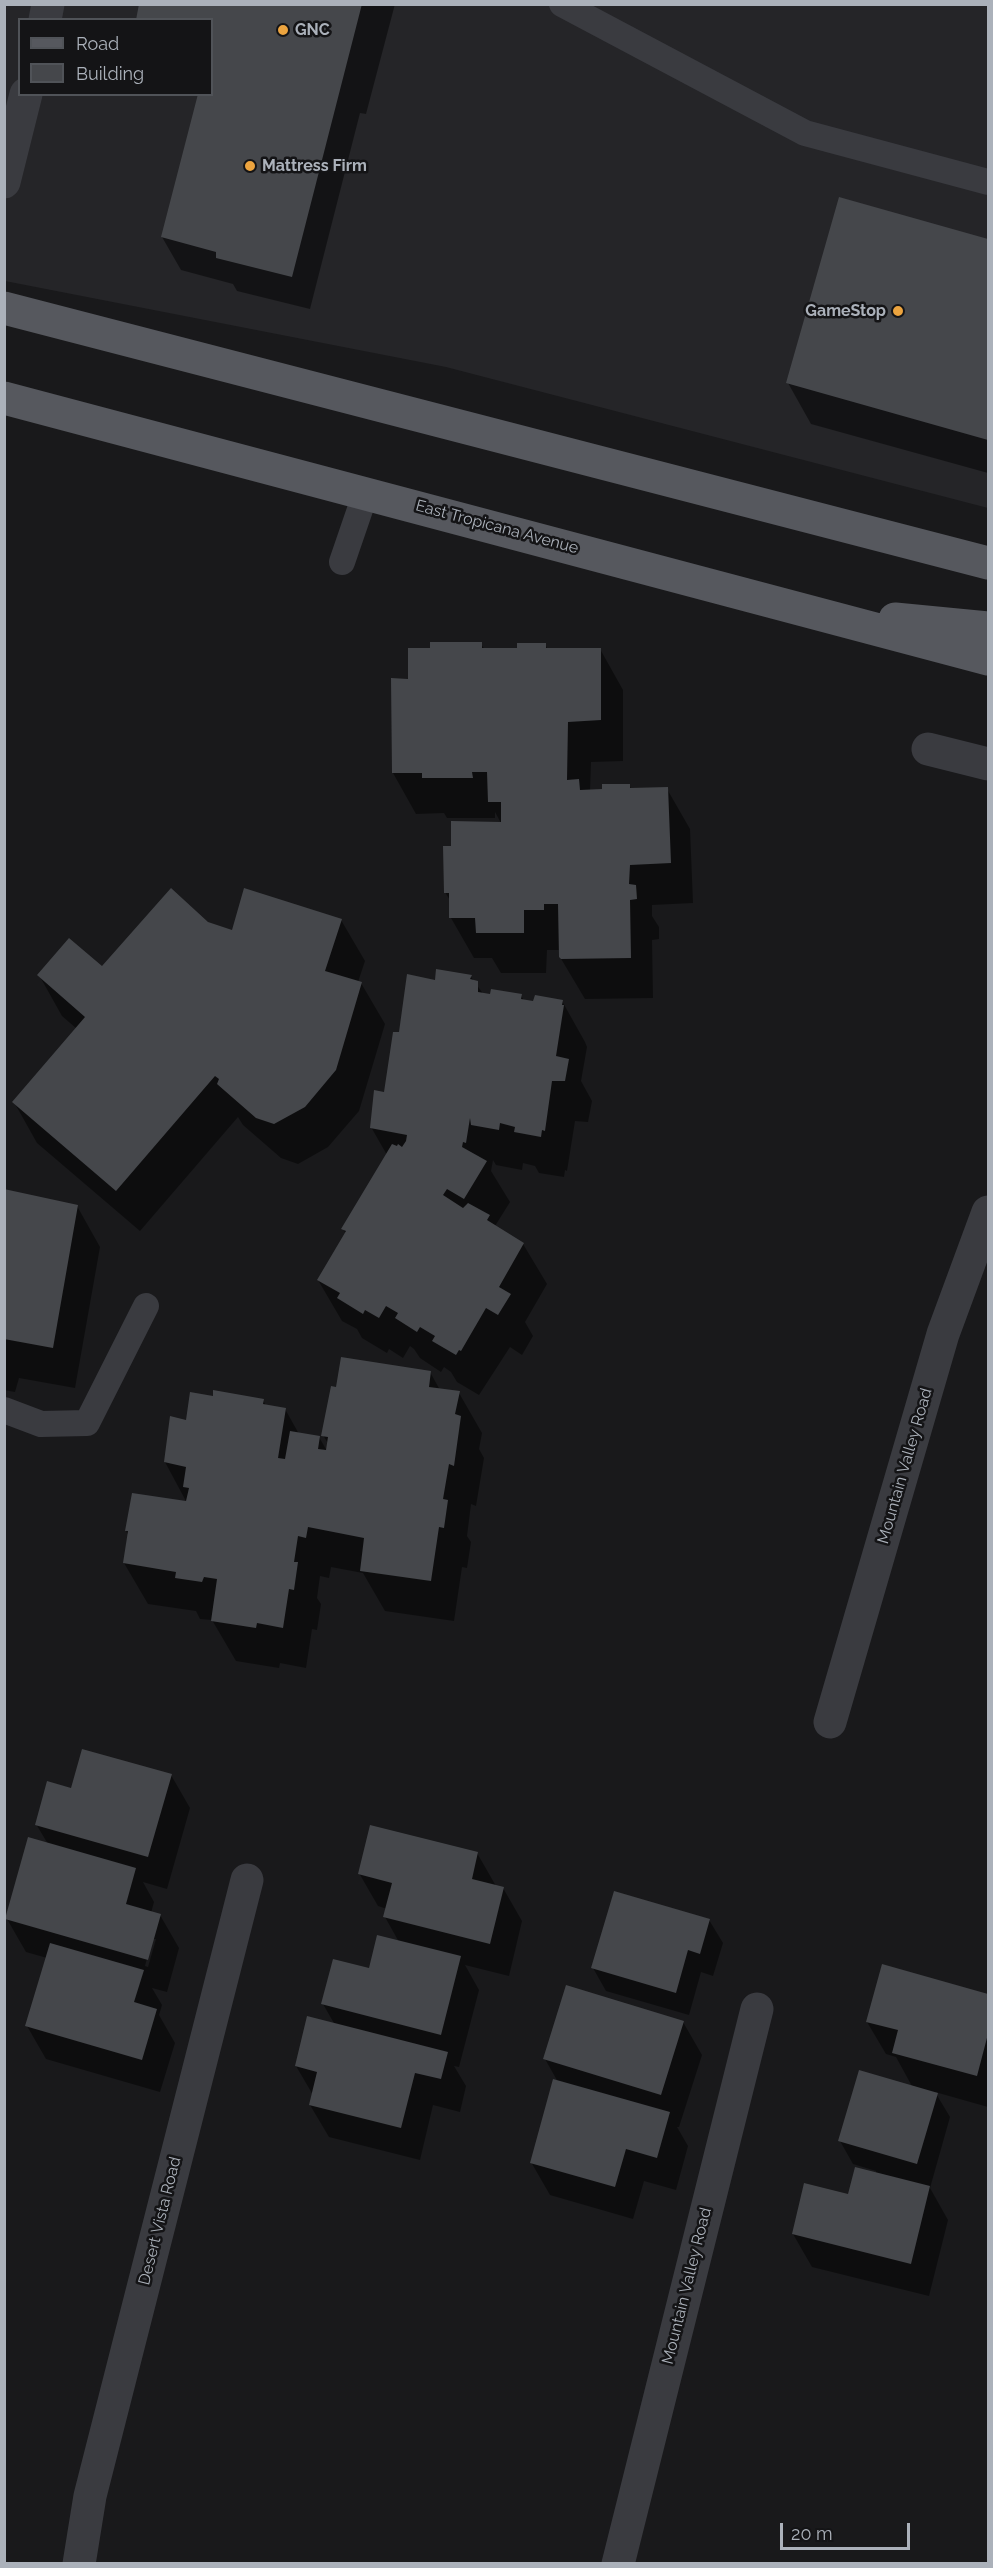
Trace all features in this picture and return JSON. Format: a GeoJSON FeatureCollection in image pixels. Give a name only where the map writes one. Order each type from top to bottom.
{"type":"FeatureCollection","features":[{"type":"Feature","properties":{"kind":"main road"},"geometry":{"type":"LineString","coordinates":[[4,308],[988,563]]}},
{"type":"Feature","properties":{"kind":"main road","name":"East Tropicana Avenue"},"geometry":{"type":"LineString","coordinates":[[4,398],[366,492],[988,659]]}},
{"type":"Feature","properties":{"kind":"main road"},"geometry":{"type":"LineString","coordinates":[[840,620],[902,619],[988,628]]}},
{"type":"Feature","properties":{"kind":"street"},"geometry":{"type":"LineString","coordinates":[[4,183],[26,96]]}},
{"type":"Feature","properties":{"kind":"street"},"geometry":{"type":"LineString","coordinates":[[928,749],[988,764]]}},
{"type":"Feature","properties":{"kind":"street","name":"Mountain Valley Road"},"geometry":{"type":"LineString","coordinates":[[830,1722],[943,1334],[988,1212]]}},
{"type":"Feature","properties":{"kind":"street","name":"Desert Vista Road"},"geometry":{"type":"LineString","coordinates":[[79,2564],[93,2485],[248,1880]]}},
{"type":"Feature","properties":{"kind":"street","name":"Mountain Valley Road"},"geometry":{"type":"LineString","coordinates":[[618,2564],[757,2009]]}},
{"type":"Feature","properties":{"kind":"lane"},"geometry":{"type":"LineString","coordinates":[[562,4],[805,132],[988,182]]}},
{"type":"Feature","properties":{"kind":"lane"},"geometry":{"type":"LineString","coordinates":[[342,562],[366,492]]}},
{"type":"Feature","properties":{"kind":"lane"},"geometry":{"type":"LineString","coordinates":[[4,1410],[41,1424],[87,1423],[146,1306]]}},
{"type":"Feature","properties":{"kind":"shaded area"},"geometry":{"type":"Polygon","coordinates":[[[4,5],[988,5],[988,508],[446,367],[5,281],[4,5]]]}},
{"type":"Feature","properties":{"kind":"building","name":"Mattress Firm"},"geometry":{"type":"Polygon","coordinates":[[[139,4],[362,4],[292,277],[216,258],[216,252],[161,237],[197,96],[213,96],[213,18],[136,18],[139,4]]]}},
{"type":"Feature","properties":{"kind":"building","name":"GameStop"},"geometry":{"type":"Polygon","coordinates":[[[839,197],[988,239],[988,440],[786,383],[839,197]]]}},
{"type":"Feature","properties":{"kind":"building"},"geometry":{"type":"Polygon","coordinates":[[[430,642],[482,642],[482,648],[517,648],[517,643],[546,643],[546,648],[601,648],[601,720],[568,722],[567,780],[579,779],[580,790],[602,789],[602,784],[630,784],[630,788],[668,787],[671,863],[630,865],[629,884],[636,885],[637,899],[630,900],[631,958],[561,959],[559,957],[558,904],[544,904],[544,910],[524,910],[524,933],[476,933],[475,918],[449,918],[449,893],[444,893],[443,846],[451,846],[451,821],[501,822],[501,802],[488,802],[487,772],[472,772],[473,778],[422,778],[422,773],[392,773],[391,678],[408,679],[408,648],[430,648],[430,642]]]}},
{"type":"Feature","properties":{"kind":"building"},"geometry":{"type":"Polygon","coordinates":[[[171,888],[208,922],[232,930],[244,888],[342,919],[325,971],[362,982],[336,1070],[305,1107],[274,1124],[256,1118],[217,1084],[219,1079],[215,1076],[116,1191],[12,1102],[85,1017],[37,975],[69,938],[102,966],[171,888]]]}},
{"type":"Feature","properties":{"kind":"building"},"geometry":{"type":"Polygon","coordinates":[[[436,969],[472,975],[470,979],[478,981],[478,992],[490,994],[491,989],[522,994],[521,999],[533,1001],[535,995],[563,1000],[556,1056],[569,1059],[565,1081],[552,1081],[545,1131],[542,1130],[541,1137],[514,1132],[515,1127],[500,1123],[499,1130],[471,1125],[470,1118],[466,1143],[463,1142],[462,1147],[487,1161],[464,1199],[447,1189],[443,1195],[463,1208],[468,1203],[490,1215],[487,1220],[524,1243],[499,1287],[511,1294],[498,1315],[486,1308],[461,1351],[459,1350],[456,1355],[432,1341],[435,1336],[420,1327],[417,1332],[395,1318],[398,1313],[386,1306],[379,1318],[365,1310],[363,1314],[337,1298],[340,1293],[317,1280],[346,1231],[341,1229],[392,1144],[402,1147],[406,1141],[407,1135],[370,1128],[374,1090],[384,1092],[393,1032],[399,1032],[407,974],[435,980],[436,969]]]}},
{"type":"Feature","properties":{"kind":"building"},"geometry":{"type":"Polygon","coordinates":[[[4,1189],[78,1205],[53,1348],[4,1339],[4,1189]]]}},
{"type":"Feature","properties":{"kind":"building"},"geometry":{"type":"Polygon","coordinates":[[[341,1357],[431,1371],[429,1387],[460,1391],[455,1414],[461,1416],[454,1466],[449,1464],[443,1499],[448,1500],[444,1528],[439,1527],[431,1581],[360,1571],[364,1538],[308,1527],[306,1538],[298,1536],[294,1562],[298,1562],[294,1590],[289,1589],[283,1628],[257,1623],[256,1628],[211,1621],[217,1579],[204,1577],[202,1582],[175,1578],[176,1572],[123,1563],[128,1531],[125,1531],[132,1493],[186,1501],[189,1488],[183,1487],[186,1467],[164,1462],[170,1416],[186,1420],[190,1392],[213,1396],[213,1390],[264,1399],[263,1404],[286,1408],[278,1458],[285,1459],[290,1431],[320,1436],[318,1449],[326,1450],[328,1437],[321,1436],[331,1386],[336,1387],[341,1357]]]}},
{"type":"Feature","properties":{"kind":"building"},"geometry":{"type":"Polygon","coordinates":[[[82,1749],[172,1774],[148,1857],[35,1825],[47,1781],[71,1788],[82,1749]]]}},
{"type":"Feature","properties":{"kind":"building"},"geometry":{"type":"Polygon","coordinates":[[[370,1825],[478,1852],[472,1879],[504,1887],[490,1944],[383,1917],[392,1883],[358,1874],[370,1825]]]}},
{"type":"Feature","properties":{"kind":"building"},"geometry":{"type":"Polygon","coordinates":[[[28,1837],[136,1868],[126,1904],[161,1914],[148,1960],[5,1919],[28,1837]]]}},
{"type":"Feature","properties":{"kind":"building"},"geometry":{"type":"Polygon","coordinates":[[[614,1891],[710,1919],[700,1954],[688,1950],[676,1993],[591,1968],[614,1891]]]}},
{"type":"Feature","properties":{"kind":"building"},"geometry":{"type":"Polygon","coordinates":[[[377,1935],[461,1956],[441,2035],[321,2004],[333,1959],[369,1968],[377,1935]]]}},
{"type":"Feature","properties":{"kind":"building"},"geometry":{"type":"Polygon","coordinates":[[[50,1943],[144,1970],[134,2002],[157,2009],[142,2060],[25,2026],[50,1943]]]}},
{"type":"Feature","properties":{"kind":"building"},"geometry":{"type":"Polygon","coordinates":[[[882,1964],[988,1994],[988,2034],[977,2076],[892,2053],[898,2030],[866,2022],[882,1964]]]}},
{"type":"Feature","properties":{"kind":"building"},"geometry":{"type":"Polygon","coordinates":[[[566,1985],[684,2021],[661,2095],[543,2059],[566,1985]]]}},
{"type":"Feature","properties":{"kind":"building"},"geometry":{"type":"Polygon","coordinates":[[[307,2016],[448,2052],[441,2079],[415,2073],[401,2128],[309,2105],[317,2072],[295,2066],[307,2016]]]}},
{"type":"Feature","properties":{"kind":"building"},"geometry":{"type":"Polygon","coordinates":[[[859,2070],[938,2093],[917,2164],[838,2141],[859,2070]]]}},
{"type":"Feature","properties":{"kind":"building"},"geometry":{"type":"Polygon","coordinates":[[[553,2079],[670,2112],[657,2158],[626,2149],[615,2187],[530,2163],[553,2079]]]}},
{"type":"Feature","properties":{"kind":"building"},"geometry":{"type":"Polygon","coordinates":[[[855,2167],[930,2186],[911,2264],[792,2234],[804,2183],[848,2194],[855,2167]]]}},
{"type":"Feature","properties":{"kind":"place","name":"GNC"},"geometry":{"type":"Point","coordinates":[283,30]}},
{"type":"Feature","properties":{"kind":"place","name":"Mattress Firm"},"geometry":{"type":"Point","coordinates":[250,166]}},
{"type":"Feature","properties":{"kind":"place","name":"GameStop"},"geometry":{"type":"Point","coordinates":[898,311]}}]}
